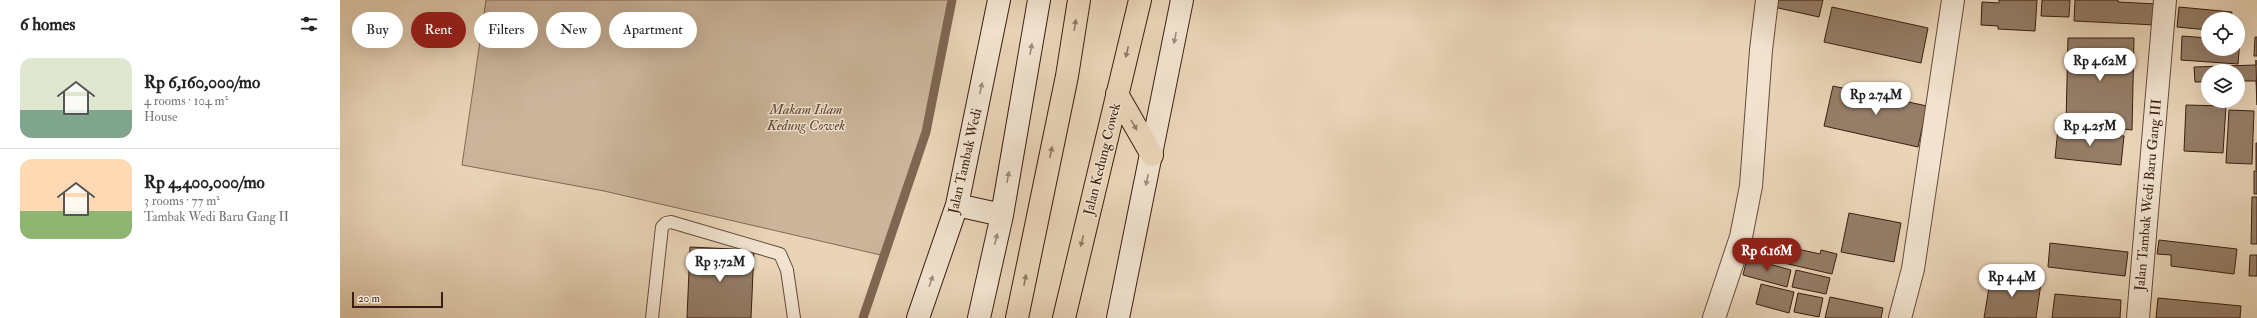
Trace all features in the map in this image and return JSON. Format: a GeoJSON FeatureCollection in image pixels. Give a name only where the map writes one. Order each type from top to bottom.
{"type":"FeatureCollection","features":[{"type":"Feature","properties":{"kind":"highway"},"geometry":{"type":"LineString","coordinates":[[1017,318],[1067,76],[1079,0]]}},
{"type":"Feature","properties":{"kind":"highway","name":"Jalan Kedung Cowek"},"geometry":{"type":"LineString","coordinates":[[1064,318],[1140,0]]}},
{"type":"Feature","properties":{"kind":"highway"},"geometry":{"type":"LineString","coordinates":[[1117,94],[1152,155]]}},
{"type":"Feature","properties":{"kind":"street","name":"Jalan Tambak Wedi"},"geometry":{"type":"LineString","coordinates":[[918,318],[956,206],[999,0]]}},
{"type":"Feature","properties":{"kind":"street"},"geometry":{"type":"LineString","coordinates":[[980,318],[1002,215],[1039,0]]}},
{"type":"Feature","properties":{"kind":"street"},"geometry":{"type":"LineString","coordinates":[[1118,318],[1182,0]]}},
{"type":"Feature","properties":{"kind":"street"},"geometry":{"type":"LineString","coordinates":[[1714,318],[1741,237],[1751,186],[1761,50],[1767,0]]}},
{"type":"Feature","properties":{"kind":"street"},"geometry":{"type":"LineString","coordinates":[[1900,318],[1913,269],[1953,0]]}},
{"type":"Feature","properties":{"kind":"street","name":"Jalan Tambak Wedi Baru Gang III"},"geometry":{"type":"LineString","coordinates":[[2138,318],[2165,0]]}},
{"type":"Feature","properties":{"kind":"street"},"geometry":{"type":"LineString","coordinates":[[956,206],[1002,215]]}},
{"type":"Feature","properties":{"kind":"lane"},"geometry":{"type":"LineString","coordinates":[[652,318],[662,227],[666,223],[671,222],[780,254],[788,270],[794,318]]}},
{"type":"Feature","properties":{"kind":"green space","name":"Makam Islam Kedung Cowek"},"geometry":{"type":"Polygon","coordinates":[[[486,0],[952,0],[926,132],[885,256],[604,191],[462,165],[479,48],[538,48],[538,12],[484,12],[486,0]]]}},
{"type":"Feature","properties":{"kind":"building"},"geometry":{"type":"Polygon","coordinates":[[[1770,0],[1823,0],[1819,17],[1769,6],[1770,0]]]}},
{"type":"Feature","properties":{"kind":"building"},"geometry":{"type":"Polygon","coordinates":[[[1999,0],[2037,0],[2035,31],[1998,29],[1998,26],[1981,25],[1982,2],[1999,3],[1999,0]]]}},
{"type":"Feature","properties":{"kind":"building"},"geometry":{"type":"Polygon","coordinates":[[[2042,0],[2070,0],[2069,17],[2041,16],[2042,0]]]}},
{"type":"Feature","properties":{"kind":"building"},"geometry":{"type":"Polygon","coordinates":[[[2075,0],[2118,0],[2118,2],[2157,4],[2156,25],[2074,21],[2075,0]]]}},
{"type":"Feature","properties":{"kind":"building"},"geometry":{"type":"Polygon","coordinates":[[[1832,7],[1928,28],[1921,63],[1824,42],[1832,7]]]}},
{"type":"Feature","properties":{"kind":"building"},"geometry":{"type":"Polygon","coordinates":[[[2179,7],[2232,12],[2201,12],[2201,29],[2177,27],[2179,7]]]}},
{"type":"Feature","properties":{"kind":"building"},"geometry":{"type":"Polygon","coordinates":[[[2182,36],[2201,37],[2201,56],[2239,56],[2238,64],[2181,60],[2182,36]]]}},
{"type":"Feature","properties":{"kind":"building"},"geometry":{"type":"Polygon","coordinates":[[[2255,37],[2257,37],[2257,56],[2254,56],[2255,37]]]}},
{"type":"Feature","properties":{"kind":"building"},"geometry":{"type":"Polygon","coordinates":[[[2068,38],[2134,38],[2132,130],[2066,122],[2068,38]]]}},
{"type":"Feature","properties":{"kind":"building"},"geometry":{"type":"Polygon","coordinates":[[[2256,60],[2257,105],[2256,81],[2245,81],[2245,65],[2256,65],[2256,60]]]}},
{"type":"Feature","properties":{"kind":"building"},"geometry":{"type":"Polygon","coordinates":[[[2194,67],[2201,67],[2201,82],[2195,82],[2194,67]]]}},
{"type":"Feature","properties":{"kind":"building"},"geometry":{"type":"Polygon","coordinates":[[[1833,86],[1927,106],[1918,147],[1824,126],[1833,86]]]}},
{"type":"Feature","properties":{"kind":"building"},"geometry":{"type":"Polygon","coordinates":[[[2186,105],[2201,105],[2201,108],[2226,108],[2223,153],[2184,151],[2186,105]]]}},
{"type":"Feature","properties":{"kind":"building"},"geometry":{"type":"Polygon","coordinates":[[[2229,110],[2254,111],[2252,164],[2226,163],[2229,110]]]}},
{"type":"Feature","properties":{"kind":"building"},"geometry":{"type":"Polygon","coordinates":[[[2058,129],[2124,136],[2121,165],[2055,158],[2058,129]]]}},
{"type":"Feature","properties":{"kind":"building"},"geometry":{"type":"Polygon","coordinates":[[[2257,143],[2257,170],[2256,170],[2257,143]]]}},
{"type":"Feature","properties":{"kind":"building"},"geometry":{"type":"Polygon","coordinates":[[[2254,171],[2257,171],[2257,194],[2254,194],[2254,171]]]}},
{"type":"Feature","properties":{"kind":"building"},"geometry":{"type":"Polygon","coordinates":[[[2252,197],[2257,197],[2257,244],[2251,244],[2252,197]]]}},
{"type":"Feature","properties":{"kind":"building"},"geometry":{"type":"Polygon","coordinates":[[[1849,213],[1901,223],[1894,262],[1841,252],[1849,213]]]}},
{"type":"Feature","properties":{"kind":"building"},"geometry":{"type":"Polygon","coordinates":[[[2159,240],[2237,249],[2234,274],[2171,266],[2171,255],[2157,254],[2159,240]]]}},
{"type":"Feature","properties":{"kind":"building"},"geometry":{"type":"Polygon","coordinates":[[[1766,242],[1820,254],[1821,250],[1837,254],[1832,274],[1762,258],[1766,242]]]}},
{"type":"Feature","properties":{"kind":"building"},"geometry":{"type":"Polygon","coordinates":[[[2050,243],[2128,252],[2125,276],[2048,267],[2050,243]]]}},
{"type":"Feature","properties":{"kind":"building"},"geometry":{"type":"Polygon","coordinates":[[[690,247],[754,250],[751,318],[687,318],[690,247]]]}},
{"type":"Feature","properties":{"kind":"building"},"geometry":{"type":"Polygon","coordinates":[[[2250,255],[2257,255],[2257,276],[2249,276],[2250,255]]]}},
{"type":"Feature","properties":{"kind":"building"},"geometry":{"type":"Polygon","coordinates":[[[1747,258],[1791,270],[1787,287],[1743,275],[1747,258]]]}},
{"type":"Feature","properties":{"kind":"building"},"geometry":{"type":"Polygon","coordinates":[[[1796,270],[1830,278],[1826,294],[1792,287],[1796,270]]]}},
{"type":"Feature","properties":{"kind":"building"},"geometry":{"type":"Polygon","coordinates":[[[1991,275],[2041,283],[2036,318],[1984,318],[1991,275]]]}},
{"type":"Feature","properties":{"kind":"building"},"geometry":{"type":"Polygon","coordinates":[[[1761,284],[1794,292],[1789,313],[1756,304],[1761,284]]]}},
{"type":"Feature","properties":{"kind":"building"},"geometry":{"type":"Polygon","coordinates":[[[1798,293],[1823,298],[1819,317],[1794,312],[1798,293]]]}},
{"type":"Feature","properties":{"kind":"building"},"geometry":{"type":"Polygon","coordinates":[[[2055,294],[2121,300],[2120,318],[2052,318],[2055,294]]]}},
{"type":"Feature","properties":{"kind":"building"},"geometry":{"type":"Polygon","coordinates":[[[1830,297],[1883,308],[1881,318],[1825,318],[1830,297]]]}},
{"type":"Feature","properties":{"kind":"building"},"geometry":{"type":"Polygon","coordinates":[[[2158,298],[2241,306],[2240,318],[2156,318],[2158,298]]]}},
{"type":"Feature","properties":{"kind":"waterway"},"geometry":{"type":"LineString","coordinates":[[863,318],[926,132],[952,0]]}}]}
